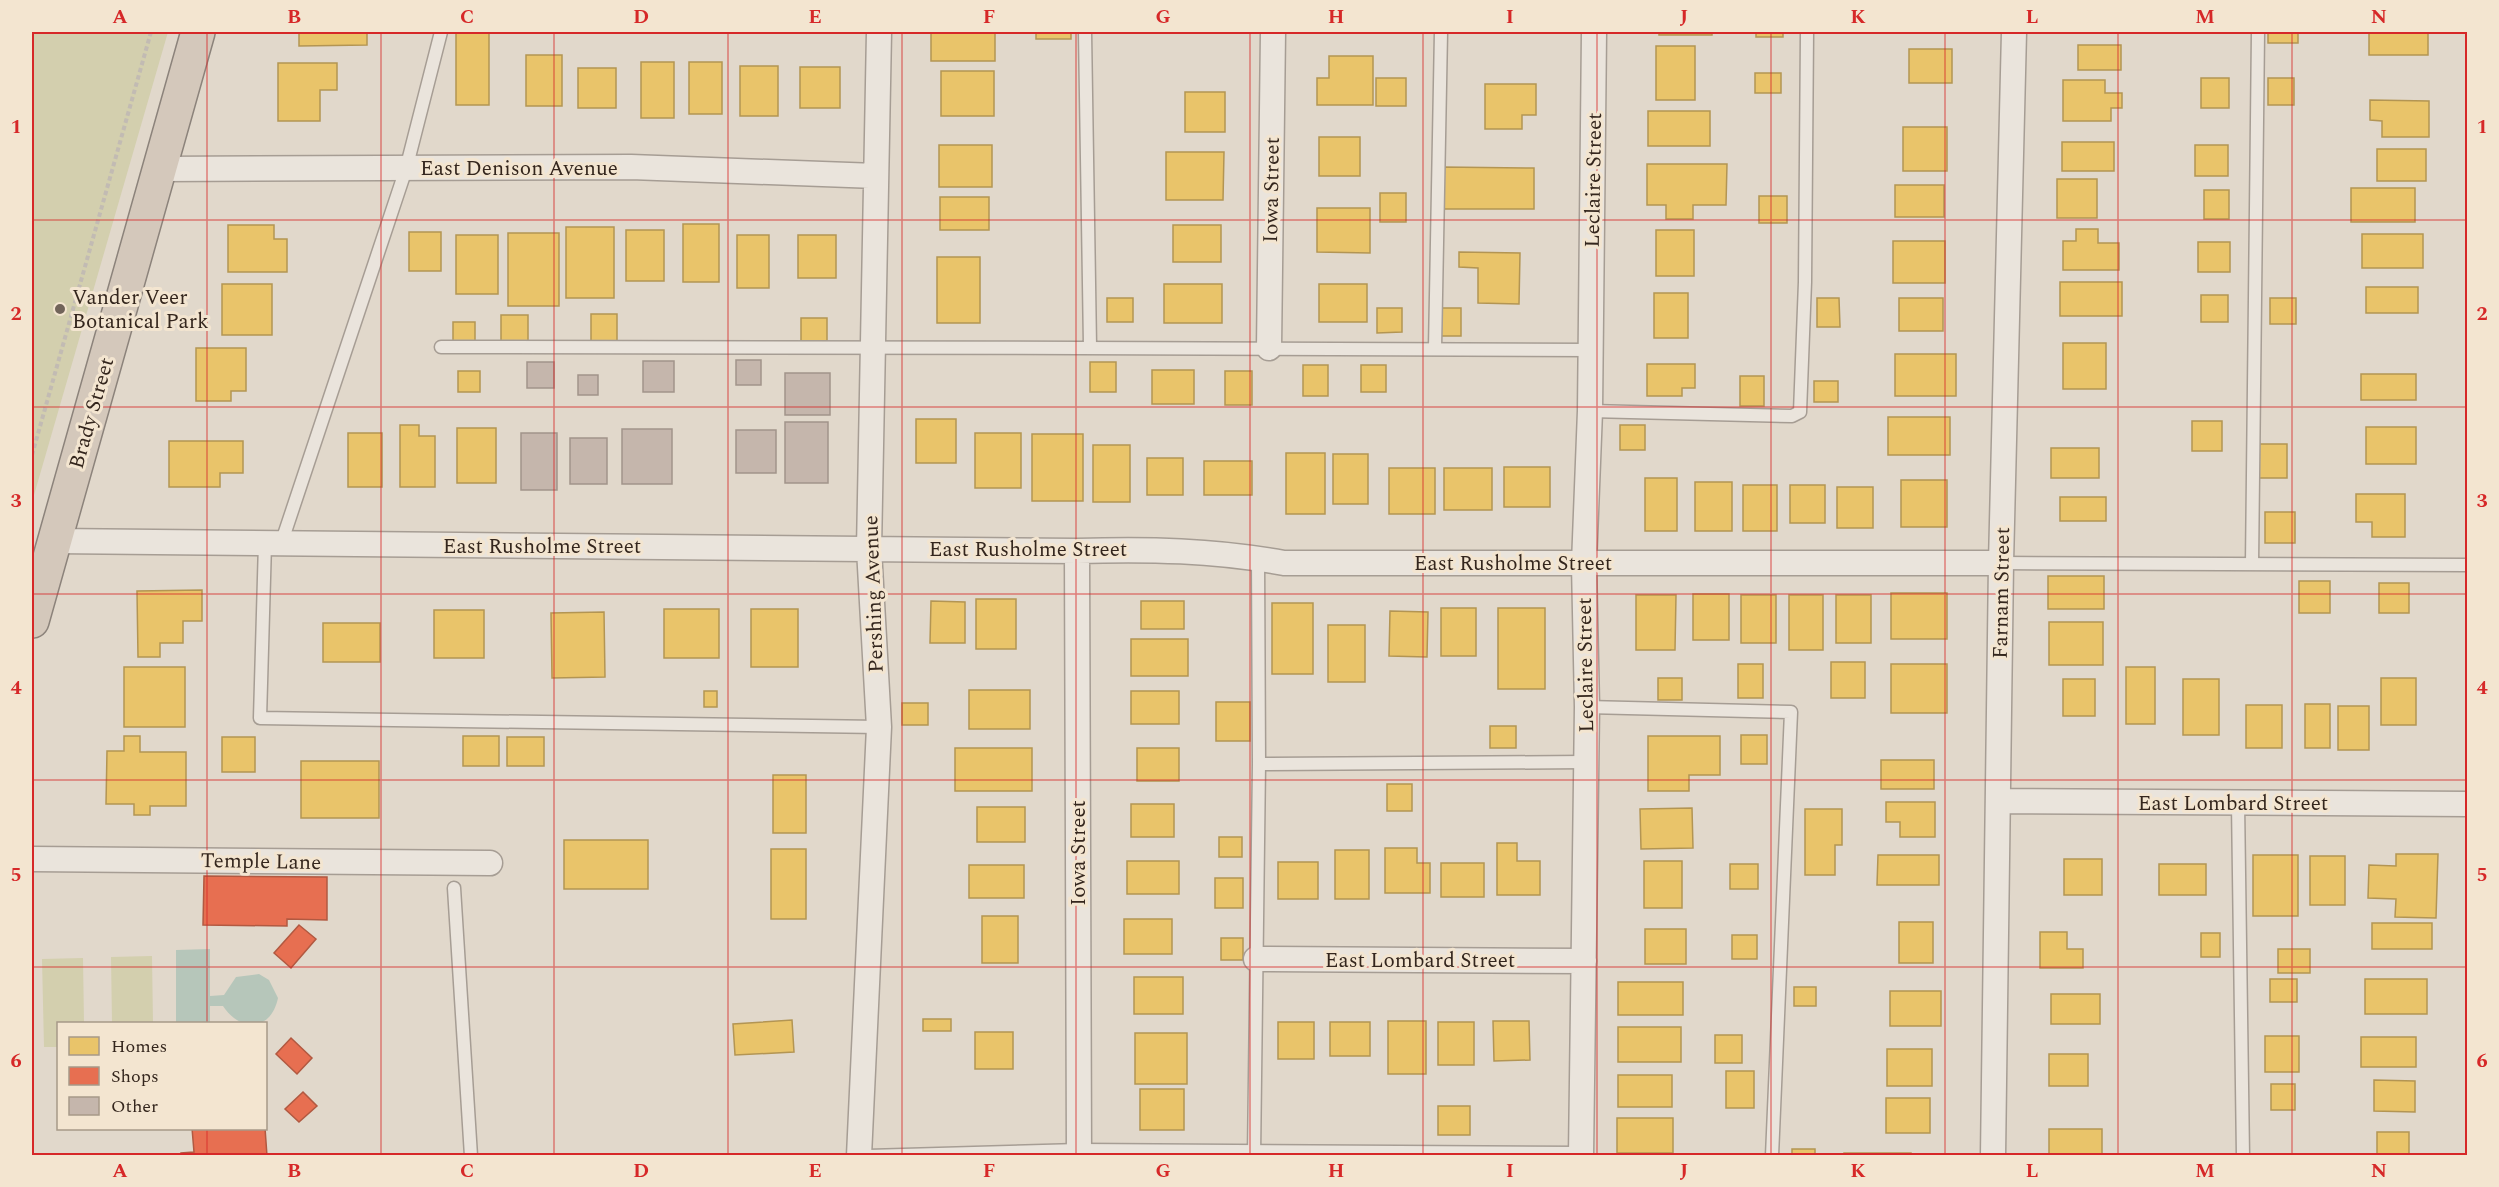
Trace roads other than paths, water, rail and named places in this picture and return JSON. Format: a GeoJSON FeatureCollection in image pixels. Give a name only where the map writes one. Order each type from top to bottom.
{"type":"FeatureCollection","features":[{"type":"Feature","properties":{"kind":"highway","name":"Brady Street"},"geometry":{"type":"LineString","coordinates":[[32,621],[198,32]]}},
{"type":"Feature","properties":{"kind":"street","name":"Pershing Avenue"},"geometry":{"type":"LineString","coordinates":[[859,1155],[879,727],[869,549],[879,32]]}},
{"type":"Feature","properties":{"kind":"street","name":"Iowa Street"},"geometry":{"type":"LineString","coordinates":[[1269,348],[1273,32]]}},
{"type":"Feature","properties":{"kind":"street","name":"Leclaire Street"},"geometry":{"type":"LineString","coordinates":[[1581,1154],[1587,708],[1584,564],[1590,411],[1594,32]]}},
{"type":"Feature","properties":{"kind":"street","name":"Farnam Street"},"geometry":{"type":"LineString","coordinates":[[1993,1155],[2001,563],[2014,32]]}},
{"type":"Feature","properties":{"kind":"street","name":"East Denison Avenue"},"geometry":{"type":"LineString","coordinates":[[161,169],[632,167],[876,176]]}},
{"type":"Feature","properties":{"kind":"street","name":"East Rusholme Street"},"geometry":{"type":"LineString","coordinates":[[54,541],[1077,551],[1166,549],[1258,558],[1284,563],[2001,563]]}},
{"type":"Feature","properties":{"kind":"street","name":"Iowa Street"},"geometry":{"type":"LineString","coordinates":[[1077,551],[1079,1153]]}},
{"type":"Feature","properties":{"kind":"street","name":"East Lombard Street"},"geometry":{"type":"LineString","coordinates":[[1998,801],[2468,804]]}},
{"type":"Feature","properties":{"kind":"street","name":"Temple Lane"},"geometry":{"type":"LineString","coordinates":[[32,859],[490,863]]}},
{"type":"Feature","properties":{"kind":"street","name":"East Lombard Street"},"geometry":{"type":"LineString","coordinates":[[1256,959],[1584,961]]}},
{"type":"Feature","properties":{"kind":"lane"},"geometry":{"type":"LineString","coordinates":[[441,32],[406,169],[273,544],[260,718],[879,727]]}},
{"type":"Feature","properties":{"kind":"lane"},"geometry":{"type":"LineString","coordinates":[[1085,32],[1090,346]]}},
{"type":"Feature","properties":{"kind":"lane"},"geometry":{"type":"LineString","coordinates":[[1435,348],[1441,32]]}},
{"type":"Feature","properties":{"kind":"lane"},"geometry":{"type":"LineString","coordinates":[[1590,411],[1792,416],[1800,412],[1806,282],[1806,32]]}},
{"type":"Feature","properties":{"kind":"lane"},"geometry":{"type":"LineString","coordinates":[[2252,564],[2258,32]]}},
{"type":"Feature","properties":{"kind":"lane"},"geometry":{"type":"LineString","coordinates":[[441,347],[873,349],[1090,346],[1591,350]]}},
{"type":"Feature","properties":{"kind":"lane"},"geometry":{"type":"LineString","coordinates":[[1254,1153],[1260,764],[1258,558]]}},
{"type":"Feature","properties":{"kind":"lane"},"geometry":{"type":"LineString","coordinates":[[2001,563],[2468,565]]}},
{"type":"Feature","properties":{"kind":"lane"},"geometry":{"type":"LineString","coordinates":[[1587,708],[1791,712],[1772,1155]]}},
{"type":"Feature","properties":{"kind":"lane"},"geometry":{"type":"LineString","coordinates":[[1260,764],[1586,762]]}},
{"type":"Feature","properties":{"kind":"lane"},"geometry":{"type":"LineString","coordinates":[[2238,803],[2243,1155]]}},
{"type":"Feature","properties":{"kind":"lane"},"geometry":{"type":"LineString","coordinates":[[454,888],[471,1155]]}},
{"type":"Feature","properties":{"kind":"lane"},"geometry":{"type":"LineString","coordinates":[[868,1155],[1581,1154]]}},
{"type":"Feature","properties":{"kind":"place","name":"Vander Veer Botanical Park"},"geometry":{"type":"Point","coordinates":[60,309]}}]}
